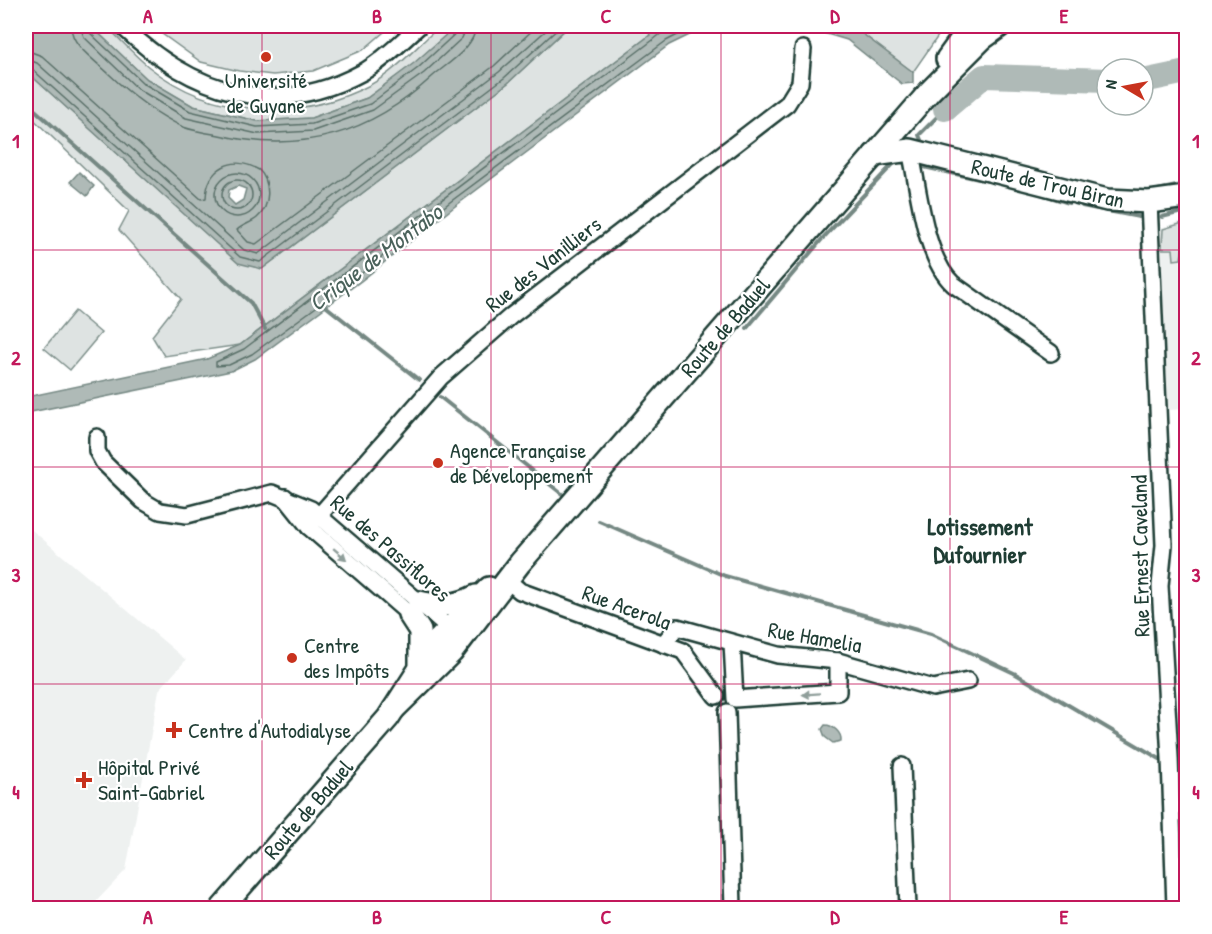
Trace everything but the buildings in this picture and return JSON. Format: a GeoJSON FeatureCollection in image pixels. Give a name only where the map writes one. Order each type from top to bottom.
{"type":"FeatureCollection","features":[{"type":"Feature","properties":{"kind":"main road","name":"Route de Baduel"},"geometry":{"type":"LineString","coordinates":[[930,91],[944,63],[971,26]]}},
{"type":"Feature","properties":{"kind":"main road","name":"Route de Baduel"},"geometry":{"type":"LineString","coordinates":[[394,709],[420,664],[450,640],[507,580],[930,91],[982,39],[1000,26]]}},
{"type":"Feature","properties":{"kind":"main road"},"geometry":{"type":"LineString","coordinates":[[910,150],[912,112]]}},
{"type":"Feature","properties":{"kind":"main road","name":"Route de Trou Biran"},"geometry":{"type":"LineString","coordinates":[[874,155],[910,150],[1097,198],[1149,202],[1186,197]]}},
{"type":"Feature","properties":{"kind":"main road","name":"Route de Baduel"},"geometry":{"type":"LineString","coordinates":[[222,909],[394,709],[450,640],[485,591],[520,563]]}},
{"type":"Feature","properties":{"kind":"main road"},"geometry":{"type":"LineString","coordinates":[[420,664],[420,631],[414,608],[463,603],[485,591]]}},
{"type":"Feature","properties":{"kind":"street"},"geometry":{"type":"LineString","coordinates":[[122,26],[176,70],[211,87],[243,94],[284,96],[326,87],[363,71],[419,26]]}},
{"type":"Feature","properties":{"kind":"street","name":"Rue des Vanilliers"},"geometry":{"type":"LineString","coordinates":[[309,528],[441,377],[511,316],[787,104],[800,82],[803,49]]}},
{"type":"Feature","properties":{"kind":"street"},"geometry":{"type":"LineString","coordinates":[[910,150],[931,244],[941,270],[953,284],[1051,353]]}},
{"type":"Feature","properties":{"kind":"street","name":"Rue Ernest Caveland"},"geometry":{"type":"LineString","coordinates":[[1149,202],[1164,545],[1160,586],[1171,777],[1175,909]]}},
{"type":"Feature","properties":{"kind":"street","name":"Rue des Passiflores"},"geometry":{"type":"LineString","coordinates":[[97,437],[97,451],[105,465],[143,501],[160,511],[187,515],[272,493],[320,515],[414,608],[450,640]]}},
{"type":"Feature","properties":{"kind":"street","name":"Rue des Passiflores"},"geometry":{"type":"LineString","coordinates":[[285,497],[309,528],[414,608]]}},
{"type":"Feature","properties":{"kind":"street","name":"Rue Acerola"},"geometry":{"type":"LineString","coordinates":[[507,580],[520,591],[683,651],[716,696]]}},
{"type":"Feature","properties":{"kind":"street","name":"Rue Hamelia"},"geometry":{"type":"LineString","coordinates":[[663,644],[677,627],[778,655],[838,661],[933,688],[968,681]]}},
{"type":"Feature","properties":{"kind":"street"},"geometry":{"type":"LineString","coordinates":[[732,644],[735,699],[838,692],[838,661]]}},
{"type":"Feature","properties":{"kind":"street"},"geometry":{"type":"LineString","coordinates":[[727,712],[734,909]]}},
{"type":"Feature","properties":{"kind":"street"},"geometry":{"type":"LineString","coordinates":[[902,766],[908,909]]}},
{"type":"Feature","properties":{"kind":"shaded area"},"geometry":{"type":"Polygon","coordinates":[[[91,26],[106,26],[149,67],[174,84],[200,96],[257,109],[285,109],[314,105],[343,97],[370,85],[398,65],[440,26],[456,26],[415,63],[367,98],[311,118],[257,121],[193,106],[147,79],[91,26]]]}},
{"type":"Feature","properties":{"kind":"shaded area","name":"Université de Guyane"},"geometry":{"type":"Polygon","coordinates":[[[151,26],[391,26],[363,50],[313,71],[273,75],[239,71],[201,62],[151,26]]]}},
{"type":"Feature","properties":{"kind":"shaded area"},"geometry":{"type":"Polygon","coordinates":[[[569,26],[662,26],[240,345],[164,356],[152,336],[181,299],[119,230],[129,211],[26,112],[26,71],[238,262],[262,269],[508,83],[569,26]]]}},
{"type":"Feature","properties":{"kind":"shaded area"},"geometry":{"type":"Polygon","coordinates":[[[852,26],[945,26],[913,72],[852,26]]]}},
{"type":"Feature","properties":{"kind":"shaded area"},"geometry":{"type":"Polygon","coordinates":[[[1186,220],[1186,409],[1168,410],[1160,228],[1186,220]]]}},
{"type":"Feature","properties":{"kind":"shaded area"},"geometry":{"type":"Polygon","coordinates":[[[1186,222],[1181,259],[1174,260],[1173,249],[1162,249],[1163,229],[1186,222]]]}},
{"type":"Feature","properties":{"kind":"shaded area"},"geometry":{"type":"Polygon","coordinates":[[[75,311],[101,333],[70,370],[44,348],[75,311]]]}},
{"type":"Feature","properties":{"kind":"shaded area","name":"Hôpital Privé Saint-Gabriel"},"geometry":{"type":"Polygon","coordinates":[[[26,525],[186,660],[159,690],[126,870],[90,908],[26,908],[26,525]]]}},
{"type":"Feature","properties":{"kind":"water"},"geometry":{"type":"Polygon","coordinates":[[[26,26],[91,26],[147,79],[193,106],[257,121],[311,118],[367,98],[414,63],[456,26],[569,26],[508,83],[262,269],[238,263],[26,71],[26,26]],[[238,186],[229,190],[228,198],[235,205],[243,200],[246,189],[238,186]]]}},
{"type":"Feature","properties":{"kind":"water"},"geometry":{"type":"Polygon","coordinates":[[[645,26],[652,26],[655,30],[662,26],[708,26],[669,45],[454,207],[361,281],[255,359],[231,371],[26,413],[26,397],[207,359],[240,345],[650,35],[645,26]]]}},
{"type":"Feature","properties":{"kind":"water"},"geometry":{"type":"Polygon","coordinates":[[[800,26],[852,26],[913,72],[913,83],[902,84],[847,40],[800,26]]]}},
{"type":"Feature","properties":{"kind":"water"},"geometry":{"type":"Polygon","coordinates":[[[79,172],[94,186],[87,196],[70,182],[79,172]]]}},
{"type":"Feature","properties":{"kind":"water"},"geometry":{"type":"Polygon","coordinates":[[[825,725],[836,730],[841,741],[833,743],[825,737],[822,729],[825,725]]]}},
{"type":"Feature","properties":{"kind":"waterway","name":"Crique de Montabo"},"geometry":{"type":"LineString","coordinates":[[1155,78],[1186,72]]}},
{"type":"Feature","properties":{"kind":"waterway","name":"Crique de Montabo"},"geometry":{"type":"LineString","coordinates":[[945,109],[984,76],[1095,80]]}},
{"type":"Feature","properties":{"kind":"waterway"},"geometry":{"type":"LineString","coordinates":[[26,102],[251,303],[265,329]]}},
{"type":"Feature","properties":{"kind":"waterway"},"geometry":{"type":"LineString","coordinates":[[923,145],[919,135],[945,109]]}},
{"type":"Feature","properties":{"kind":"waterway"},"geometry":{"type":"LineString","coordinates":[[747,328],[823,238],[896,161],[905,163]]}},
{"type":"Feature","properties":{"kind":"waterway"},"geometry":{"type":"LineString","coordinates":[[919,166],[1011,186]]}},
{"type":"Feature","properties":{"kind":"waterway"},"geometry":{"type":"LineString","coordinates":[[1148,192],[1186,184]]}},
{"type":"Feature","properties":{"kind":"waterway"},"geometry":{"type":"LineString","coordinates":[[1041,194],[1069,203]]}},
{"type":"Feature","properties":{"kind":"waterway"},"geometry":{"type":"LineString","coordinates":[[1082,206],[1139,217]]}},
{"type":"Feature","properties":{"kind":"waterway"},"geometry":{"type":"LineString","coordinates":[[1162,217],[1186,211]]}},
{"type":"Feature","properties":{"kind":"waterway"},"geometry":{"type":"LineString","coordinates":[[323,304],[419,380]]}},
{"type":"Feature","properties":{"kind":"waterway"},"geometry":{"type":"LineString","coordinates":[[440,397],[562,494]]}},
{"type":"Feature","properties":{"kind":"waterway"},"geometry":{"type":"LineString","coordinates":[[599,521],[725,576],[931,634],[1014,673],[1165,762]]}},
{"type":"Feature","properties":{"kind":"waterway"},"geometry":{"type":"LineString","coordinates":[[1174,767],[1186,774]]}},
{"type":"Feature","properties":{"kind":"place","name":"Université de Guyane"},"geometry":{"type":"Point","coordinates":[266,57]}},
{"type":"Feature","properties":{"kind":"place","name":"Agence Française de Développement"},"geometry":{"type":"Point","coordinates":[438,463]}},
{"type":"Feature","properties":{"kind":"place","name":"Centre des Impôts"},"geometry":{"type":"Point","coordinates":[292,658]}},
{"type":"Feature","properties":{"kind":"place","name":"Centre d'Autodialyse"},"geometry":{"type":"Point","coordinates":[174,730]}},
{"type":"Feature","properties":{"kind":"place","name":"Hôpital Privé Saint-Gabriel"},"geometry":{"type":"Point","coordinates":[84,780]}},
{"type":"Feature","properties":{"kind":"district","name":"Lotissement Dufournier"},"geometry":{"type":"Point","coordinates":[980,540]}}]}
